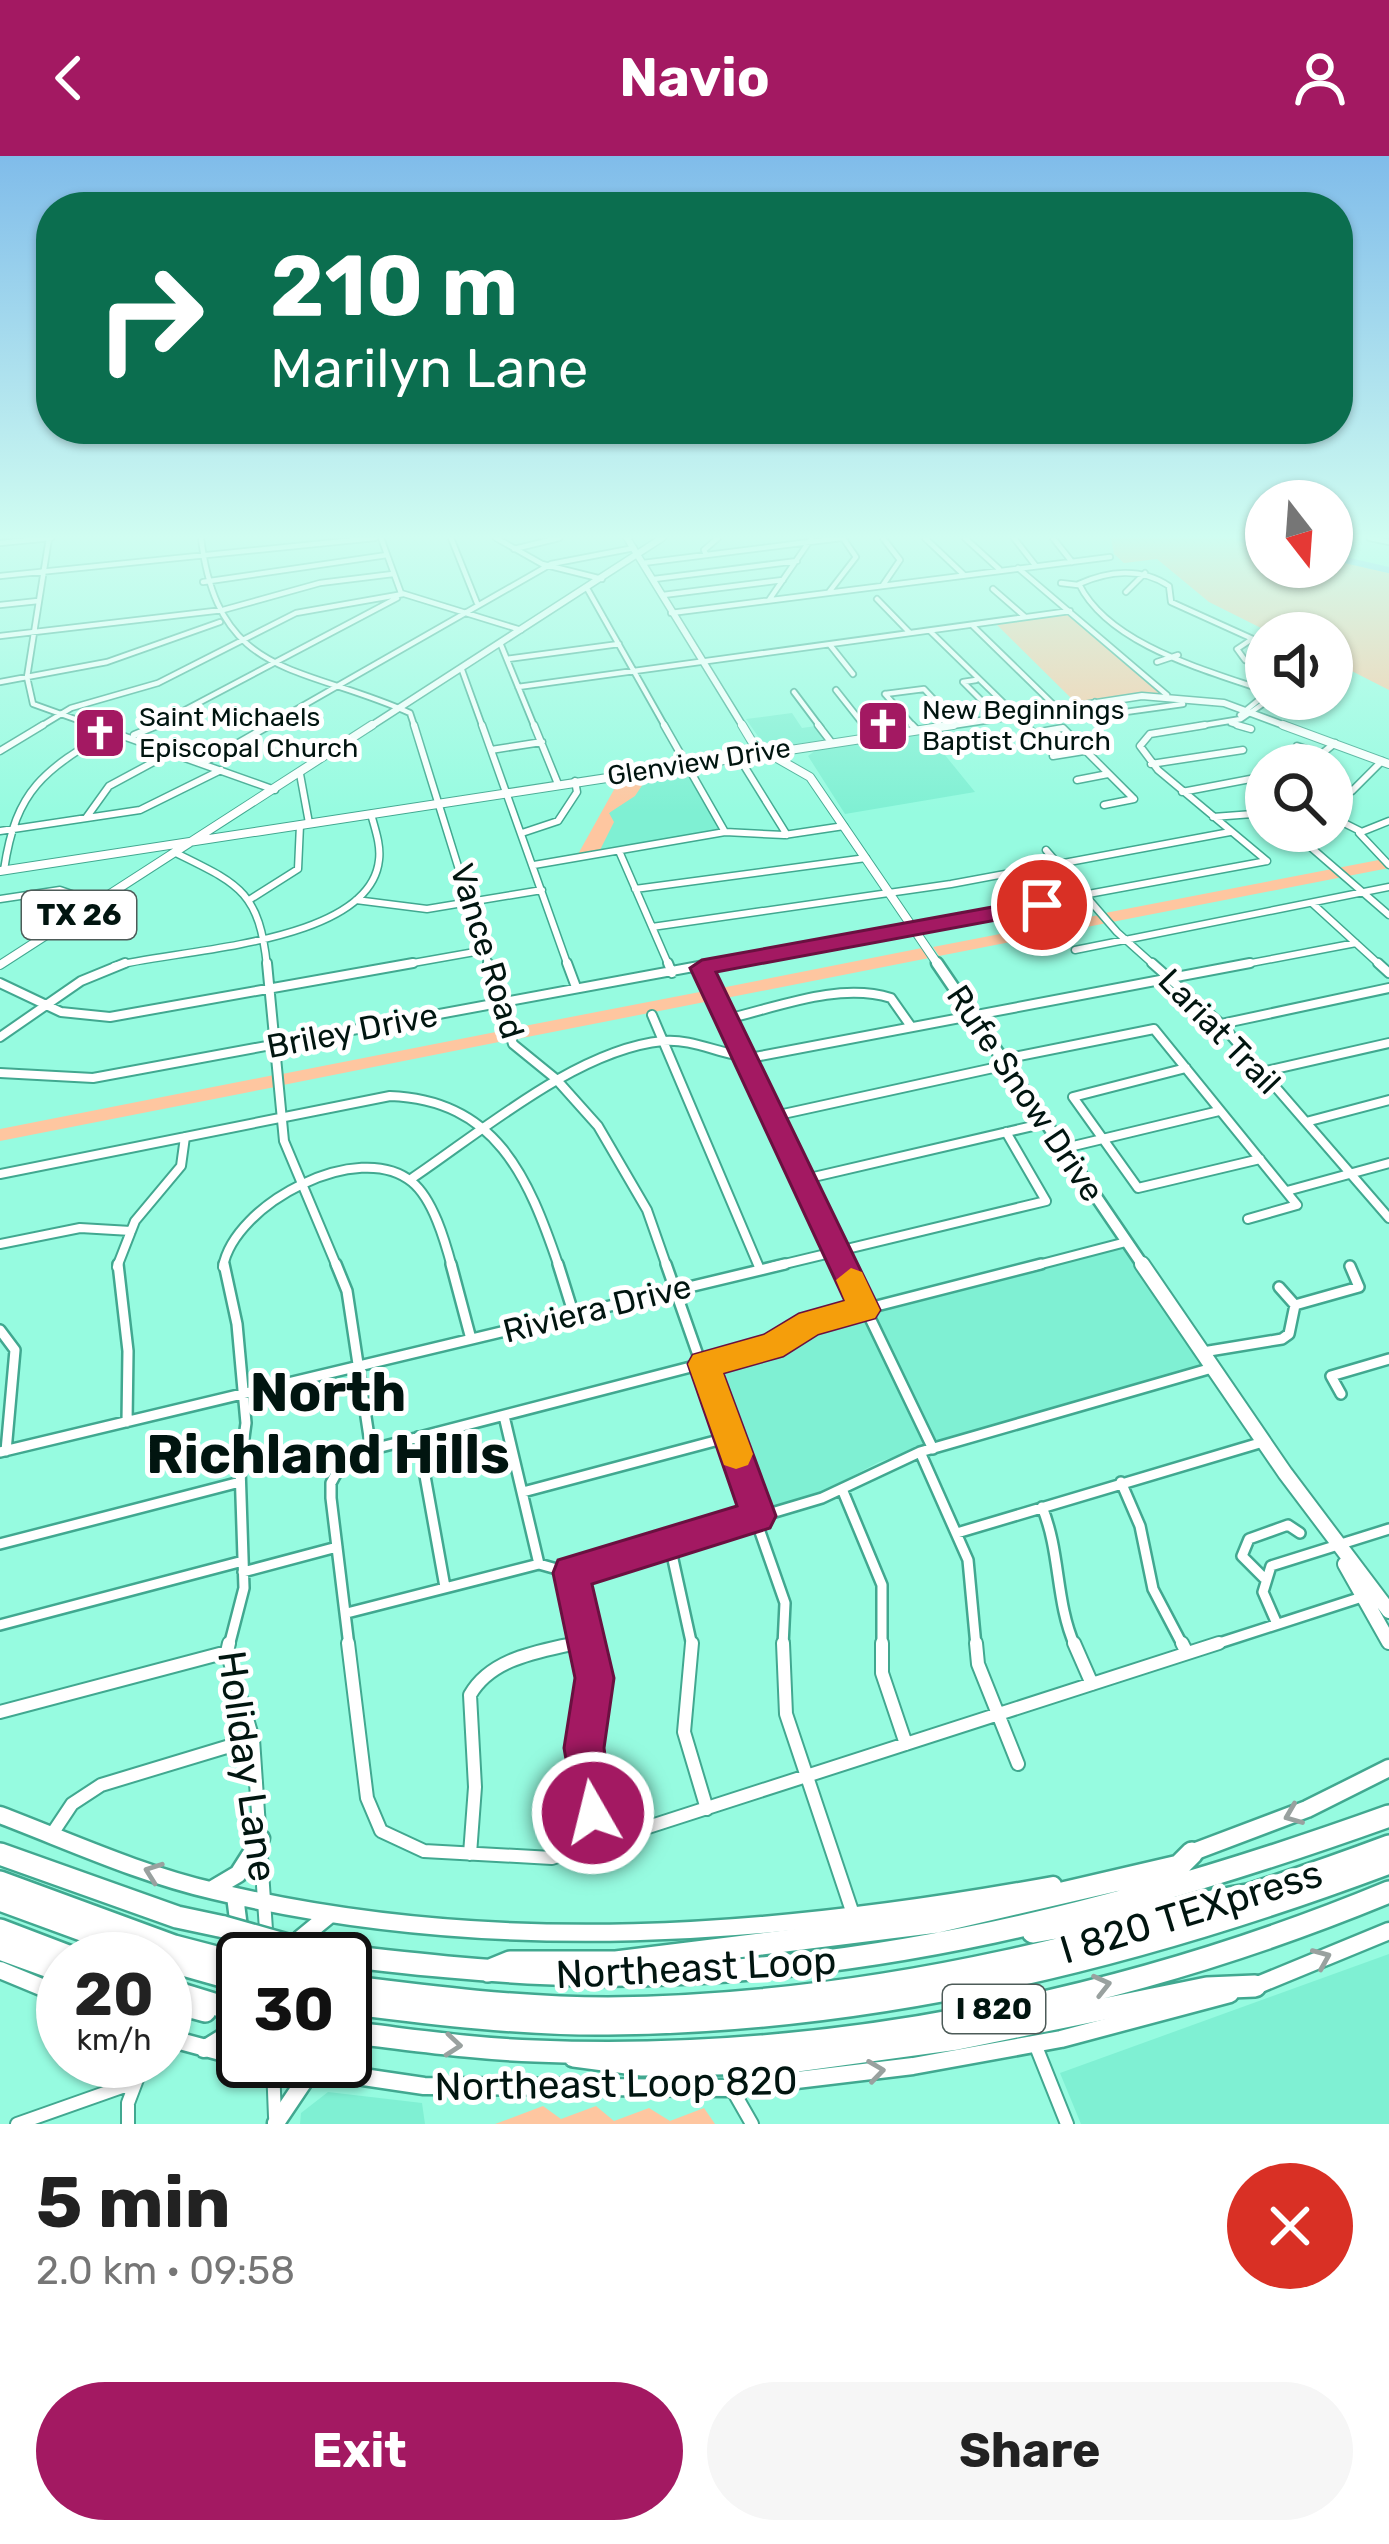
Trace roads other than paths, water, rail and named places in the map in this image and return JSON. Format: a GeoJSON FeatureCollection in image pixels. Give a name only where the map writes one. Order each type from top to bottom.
{"type":"FeatureCollection","features":[{"type":"Feature","properties":{"kind":"highway","name":"Northeast Loop"},"geometry":{"type":"LineString","coordinates":[[372,1962],[483,1973],[660,1977],[735,1972],[992,1936],[1259,1867],[1389,1816]]}},
{"type":"Feature","properties":{"kind":"highway","name":"I 820 TEXpress"},"geometry":{"type":"LineString","coordinates":[[372,1989],[486,2002],[594,2006],[791,1994],[1031,1958],[1266,1894],[1389,1846]]}},
{"type":"Feature","properties":{"kind":"highway"},"geometry":{"type":"LineString","coordinates":[[483,1973],[511,1962],[616,1962],[937,1922],[1040,1903],[1179,1866],[1192,1852]]}},
{"type":"Feature","properties":{"kind":"highway","name":"Northeast Loop"},"geometry":{"type":"LineString","coordinates":[[0,1853],[177,1917],[238,1932]]}},
{"type":"Feature","properties":{"kind":"highway","name":"I 820 TEXpress"},"geometry":{"type":"LineString","coordinates":[[372,2006],[465,2018],[595,2023],[743,2015],[894,1998],[1041,1972],[1172,1940],[1308,1896],[1389,1863]]}},
{"type":"Feature","properties":{"kind":"highway"},"geometry":{"type":"LineString","coordinates":[[0,1882],[216,1961]]}},
{"type":"Feature","properties":{"kind":"highway","name":"I 820"},"geometry":{"type":"LineString","coordinates":[[372,2034],[561,2052],[793,2039],[976,2013],[1183,1965],[1389,1892]]}},
{"type":"Feature","properties":{"kind":"highway"},"geometry":{"type":"LineString","coordinates":[[992,1936],[1115,1921],[1228,1895],[1266,1894]]}},
{"type":"Feature","properties":{"kind":"highway"},"geometry":{"type":"LineString","coordinates":[[0,1900],[87,1932]]}},
{"type":"Feature","properties":{"kind":"highway"},"geometry":{"type":"LineString","coordinates":[[0,1930],[36,1944]]}},
{"type":"Feature","properties":{"kind":"highway"},"geometry":{"type":"LineString","coordinates":[[0,1949],[36,1962]]}},
{"type":"Feature","properties":{"kind":"highway"},"geometry":{"type":"LineString","coordinates":[[561,2052],[595,2063],[796,2062],[1150,2003],[1223,1983],[1255,1986]]}},
{"type":"Feature","properties":{"kind":"main road","name":"Rufe Snow Drive"},"geometry":{"type":"LineString","coordinates":[[680,630],[754,745],[810,777],[1264,1442],[1389,1610]]}},
{"type":"Feature","properties":{"kind":"main road","name":"TX 26"},"geometry":{"type":"LineString","coordinates":[[0,964],[523,631]]}},
{"type":"Feature","properties":{"kind":"main road","name":"Glenview Drive"},"geometry":{"type":"LineString","coordinates":[[2,870],[1096,703],[1167,695],[1245,711]]}},
{"type":"Feature","properties":{"kind":"main road","name":"Glenview Drive"},"geometry":{"type":"LineString","coordinates":[[1270,720],[1385,762]]}},
{"type":"Feature","properties":{"kind":"main road"},"geometry":{"type":"LineString","coordinates":[[737,757],[754,745]]}},
{"type":"Feature","properties":{"kind":"main road"},"geometry":{"type":"LineString","coordinates":[[802,747],[798,752],[810,777]]}},
{"type":"Feature","properties":{"kind":"main road"},"geometry":{"type":"LineString","coordinates":[[737,757],[780,759]]}},
{"type":"Feature","properties":{"kind":"main road"},"geometry":{"type":"LineString","coordinates":[[158,846],[176,853]]}},
{"type":"Feature","properties":{"kind":"main road"},"geometry":{"type":"LineString","coordinates":[[157,864],[164,851],[158,846]]}},
{"type":"Feature","properties":{"kind":"main road","name":"Rufe Snow Drive"},"geometry":{"type":"LineString","coordinates":[[1336,1544],[1389,1642]]}},
{"type":"Feature","properties":{"kind":"main road"},"geometry":{"type":"LineString","coordinates":[[1364,1596],[1389,1622]]}},
{"type":"Feature","properties":{"kind":"main road"},"geometry":{"type":"LineString","coordinates":[[0,1815],[211,1890],[328,1916],[519,1938],[737,1932],[1041,1887],[1192,1852],[1307,1809],[1389,1768]]}},
{"type":"Feature","properties":{"kind":"main road"},"geometry":{"type":"LineString","coordinates":[[211,1890],[238,1874],[261,1838]]}},
{"type":"Feature","properties":{"kind":"main road"},"geometry":{"type":"LineString","coordinates":[[235,1896],[236,1932]]}},
{"type":"Feature","properties":{"kind":"main road"},"geometry":{"type":"LineString","coordinates":[[309,1932],[328,1916]]}},
{"type":"Feature","properties":{"kind":"main road","name":"Northeast Loop 820"},"geometry":{"type":"LineString","coordinates":[[372,2077],[424,2086],[731,2088],[913,2066],[1146,2020],[1255,1986],[1389,1931]]}},
{"type":"Feature","properties":{"kind":"main road"},"geometry":{"type":"LineString","coordinates":[[0,1970],[36,1985]]}},
{"type":"Feature","properties":{"kind":"main road"},"geometry":{"type":"LineString","coordinates":[[204,2049],[216,2042]]}},
{"type":"Feature","properties":{"kind":"main road"},"geometry":{"type":"LineString","coordinates":[[192,2045],[216,2052]]}},
{"type":"Feature","properties":{"kind":"main road"},"geometry":{"type":"LineString","coordinates":[[276,2124],[296,2088]]}},
{"type":"Feature","properties":{"kind":"street"},"geometry":{"type":"LineString","coordinates":[[0,636],[51,630]]}},
{"type":"Feature","properties":{"kind":"street"},"geometry":{"type":"LineString","coordinates":[[0,682],[107,662],[198,630]]}},
{"type":"Feature","properties":{"kind":"street"},"geometry":{"type":"LineString","coordinates":[[229,630],[277,663],[401,709]]}},
{"type":"Feature","properties":{"kind":"street"},"geometry":{"type":"LineString","coordinates":[[0,752],[59,715],[99,697],[158,682],[261,630]]}},
{"type":"Feature","properties":{"kind":"street"},"geometry":{"type":"LineString","coordinates":[[132,736],[338,630]]}},
{"type":"Feature","properties":{"kind":"street"},"geometry":{"type":"LineString","coordinates":[[203,763],[429,630]]}},
{"type":"Feature","properties":{"kind":"street"},"geometry":{"type":"LineString","coordinates":[[519,630],[523,631]]}},
{"type":"Feature","properties":{"kind":"street"},"geometry":{"type":"LineString","coordinates":[[611,630],[725,832]]}},
{"type":"Feature","properties":{"kind":"street"},"geometry":{"type":"LineString","coordinates":[[907,630],[910,633]]}},
{"type":"Feature","properties":{"kind":"street"},"geometry":{"type":"LineString","coordinates":[[518,687],[929,630],[1034,733],[1063,728],[1134,799],[1104,805]]}},
{"type":"Feature","properties":{"kind":"street"},"geometry":{"type":"LineString","coordinates":[[977,630],[1057,708]]}},
{"type":"Feature","properties":{"kind":"street"},"geometry":{"type":"LineString","coordinates":[[1092,630],[1167,695]]}},
{"type":"Feature","properties":{"kind":"street"},"geometry":{"type":"LineString","coordinates":[[1125,630],[1245,687]]}},
{"type":"Feature","properties":{"kind":"street"},"geometry":{"type":"LineString","coordinates":[[32,632],[27,698],[59,715],[112,729],[275,790]]}},
{"type":"Feature","properties":{"kind":"street"},"geometry":{"type":"LineString","coordinates":[[507,659],[619,644]]}},
{"type":"Feature","properties":{"kind":"street"},"geometry":{"type":"LineString","coordinates":[[829,644],[854,674]]}},
{"type":"Feature","properties":{"kind":"street"},"geometry":{"type":"LineString","coordinates":[[1245,644],[1237,649],[1245,661]]}},
{"type":"Feature","properties":{"kind":"street"},"geometry":{"type":"LineString","coordinates":[[501,645],[558,784]]}},
{"type":"Feature","properties":{"kind":"street"},"geometry":{"type":"LineString","coordinates":[[1157,662],[1180,655]]}},
{"type":"Feature","properties":{"kind":"street"},"geometry":{"type":"LineString","coordinates":[[462,670],[576,987]]}},
{"type":"Feature","properties":{"kind":"street"},"geometry":{"type":"LineString","coordinates":[[976,680],[964,682],[984,703],[997,701]]}},
{"type":"Feature","properties":{"kind":"street"},"geometry":{"type":"LineString","coordinates":[[916,729],[885,694],[923,688],[956,723]]}},
{"type":"Feature","properties":{"kind":"street"},"geometry":{"type":"LineString","coordinates":[[836,690],[872,736]]}},
{"type":"Feature","properties":{"kind":"street"},"geometry":{"type":"LineString","coordinates":[[794,692],[831,742]]}},
{"type":"Feature","properties":{"kind":"street"},"geometry":{"type":"LineString","coordinates":[[1096,703],[1103,711],[1183,704]]}},
{"type":"Feature","properties":{"kind":"street","name":"Vance Road"},"geometry":{"type":"LineString","coordinates":[[401,709],[411,716],[516,1049],[560,1084],[628,1168],[676,1288],[785,1603],[781,1690],[854,1918]]}},
{"type":"Feature","properties":{"kind":"street"},"geometry":{"type":"LineString","coordinates":[[1230,832],[1151,764],[1140,748],[1150,734],[1233,721],[1245,714]]}},
{"type":"Feature","properties":{"kind":"street"},"geometry":{"type":"LineString","coordinates":[[1233,721],[1251,729]]}},
{"type":"Feature","properties":{"kind":"street"},"geometry":{"type":"LineString","coordinates":[[2,870],[4,830],[13,810],[37,780],[112,729]]}},
{"type":"Feature","properties":{"kind":"street"},"geometry":{"type":"LineString","coordinates":[[491,750],[542,742]]}},
{"type":"Feature","properties":{"kind":"street"},"geometry":{"type":"LineString","coordinates":[[1053,756],[1085,750]]}},
{"type":"Feature","properties":{"kind":"street"},"geometry":{"type":"LineString","coordinates":[[1151,764],[1243,750]]}},
{"type":"Feature","properties":{"kind":"street"},"geometry":{"type":"LineString","coordinates":[[86,818],[89,805],[106,787],[173,752]]}},
{"type":"Feature","properties":{"kind":"street"},"geometry":{"type":"LineString","coordinates":[[737,757],[787,835]]}},
{"type":"Feature","properties":{"kind":"street"},"geometry":{"type":"LineString","coordinates":[[1353,790],[1385,762]]}},
{"type":"Feature","properties":{"kind":"street"},"geometry":{"type":"LineString","coordinates":[[4,830],[155,805],[223,770]]}},
{"type":"Feature","properties":{"kind":"street"},"geometry":{"type":"LineString","coordinates":[[249,900],[298,869],[305,824],[300,774]]}},
{"type":"Feature","properties":{"kind":"street"},"geometry":{"type":"LineString","coordinates":[[1077,780],[1109,774]]}},
{"type":"Feature","properties":{"kind":"street"},"geometry":{"type":"LineString","coordinates":[[1182,791],[1245,780]]}},
{"type":"Feature","properties":{"kind":"street"},"geometry":{"type":"LineString","coordinates":[[522,832],[558,821],[577,792],[575,781]]}},
{"type":"Feature","properties":{"kind":"street"},"geometry":{"type":"LineString","coordinates":[[0,1037],[98,973],[123,963],[264,938],[328,920],[356,900],[380,863],[371,814]]}},
{"type":"Feature","properties":{"kind":"street"},"geometry":{"type":"LineString","coordinates":[[1212,818],[1245,815]]}},
{"type":"Feature","properties":{"kind":"street"},"geometry":{"type":"LineString","coordinates":[[1353,828],[1360,831],[1389,821]]}},
{"type":"Feature","properties":{"kind":"street"},"geometry":{"type":"LineString","coordinates":[[534,865],[725,832],[787,835],[844,826]]}},
{"type":"Feature","properties":{"kind":"street"},"geometry":{"type":"LineString","coordinates":[[1360,831],[1362,842],[1389,865]]}},
{"type":"Feature","properties":{"kind":"street"},"geometry":{"type":"LineString","coordinates":[[652,927],[1058,865],[1230,832]]}},
{"type":"Feature","properties":{"kind":"street","name":"Briley Drive"},"geometry":{"type":"LineString","coordinates":[[0,1073],[81,1080],[1268,861],[1230,832]]}},
{"type":"Feature","properties":{"kind":"street"},"geometry":{"type":"LineString","coordinates":[[619,850],[672,973]]}},
{"type":"Feature","properties":{"kind":"street","name":"Lariat Trail"},"geometry":{"type":"LineString","coordinates":[[1046,850],[1126,940],[1220,1024],[1389,1218]]}},
{"type":"Feature","properties":{"kind":"street"},"geometry":{"type":"LineString","coordinates":[[1317,852],[1389,915]]}},
{"type":"Feature","properties":{"kind":"street"},"geometry":{"type":"LineString","coordinates":[[176,853],[218,870],[249,900],[264,938],[287,1153],[346,1291],[371,1450]]}},
{"type":"Feature","properties":{"kind":"street"},"geometry":{"type":"LineString","coordinates":[[635,889],[715,875],[770,875],[866,858]]}},
{"type":"Feature","properties":{"kind":"street"},"geometry":{"type":"LineString","coordinates":[[1075,950],[1389,887]]}},
{"type":"Feature","properties":{"kind":"street"},"geometry":{"type":"LineString","coordinates":[[0,899],[59,890],[98,903]]}},
{"type":"Feature","properties":{"kind":"street"},"geometry":{"type":"LineString","coordinates":[[356,900],[416,909],[542,890]]}},
{"type":"Feature","properties":{"kind":"street"},"geometry":{"type":"LineString","coordinates":[[1312,903],[1389,973]]}},
{"type":"Feature","properties":{"kind":"street"},"geometry":{"type":"LineString","coordinates":[[471,1339],[451,1253],[411,1179],[618,1051],[666,1041],[746,1058],[1356,943]]}},
{"type":"Feature","properties":{"kind":"street"},"geometry":{"type":"LineString","coordinates":[[0,983],[45,1006],[110,1017],[486,950]]}},
{"type":"Feature","properties":{"kind":"street"},"geometry":{"type":"LineString","coordinates":[[702,968],[805,1179],[927,1450],[968,1560],[978,1664],[1018,1764]]}},
{"type":"Feature","properties":{"kind":"street"},"geometry":{"type":"LineString","coordinates":[[1220,1024],[1389,988]]}},
{"type":"Feature","properties":{"kind":"street"},"geometry":{"type":"LineString","coordinates":[[727,1018],[820,999],[884,996],[910,1025]]}},
{"type":"Feature","properties":{"kind":"street"},"geometry":{"type":"LineString","coordinates":[[652,1015],[759,1268]]}},
{"type":"Feature","properties":{"kind":"street"},"geometry":{"type":"LineString","coordinates":[[774,1116],[1152,1028],[1297,1205],[1247,1219]]}},
{"type":"Feature","properties":{"kind":"street"},"geometry":{"type":"LineString","coordinates":[[1262,1072],[1389,1043]]}},
{"type":"Feature","properties":{"kind":"street"},"geometry":{"type":"LineString","coordinates":[[1186,1069],[1073,1096],[1135,1186],[1260,1159]]}},
{"type":"Feature","properties":{"kind":"street"},"geometry":{"type":"LineString","coordinates":[[0,1174],[418,1094],[445,1098],[488,1130],[539,1209],[573,1312]]}},
{"type":"Feature","properties":{"kind":"street"},"geometry":{"type":"LineString","coordinates":[[1306,1122],[1389,1100]]}},
{"type":"Feature","properties":{"kind":"street"},"geometry":{"type":"LineString","coordinates":[[1065,1148],[1219,1112]]}},
{"type":"Feature","properties":{"kind":"street"},"geometry":{"type":"LineString","coordinates":[[805,1179],[1048,1123]]}},
{"type":"Feature","properties":{"kind":"street","name":"Riviera Drive"},"geometry":{"type":"LineString","coordinates":[[3,1451],[1046,1201],[1006,1132]]}},
{"type":"Feature","properties":{"kind":"street"},"geometry":{"type":"LineString","coordinates":[[127,1422],[128,1351],[117,1267],[131,1231],[182,1166],[185,1137]]}},
{"type":"Feature","properties":{"kind":"street"},"geometry":{"type":"LineString","coordinates":[[1287,1191],[1389,1163]]}},
{"type":"Feature","properties":{"kind":"street","name":"Holiday Lane"},"geometry":{"type":"LineString","coordinates":[[267,1932],[253,1739],[230,1675],[227,1652],[243,1566],[240,1482],[245,1393],[224,1252],[248,1215],[302,1186],[374,1165],[411,1179]]}},
{"type":"Feature","properties":{"kind":"street"},"geometry":{"type":"LineString","coordinates":[[0,1244],[80,1228],[131,1231]]}},
{"type":"Feature","properties":{"kind":"street"},"geometry":{"type":"LineString","coordinates":[[1127,1242],[810,1323],[772,1346],[346,1456],[331,1483],[368,1803],[379,1829],[394,1842],[470,1854],[552,1858],[1364,1596]]}},
{"type":"Feature","properties":{"kind":"street"},"geometry":{"type":"LineString","coordinates":[[1295,1305],[1359,1287],[1351,1266]]}},
{"type":"Feature","properties":{"kind":"street"},"geometry":{"type":"LineString","coordinates":[[1279,1287],[1295,1305]]}},
{"type":"Feature","properties":{"kind":"street"},"geometry":{"type":"LineString","coordinates":[[346,1613],[539,1564],[553,1572],[571,1573],[842,1489],[927,1450],[1288,1335],[1295,1305]]}},
{"type":"Feature","properties":{"kind":"street"},"geometry":{"type":"LineString","coordinates":[[0,1330],[16,1350],[3,1451]]}},
{"type":"Feature","properties":{"kind":"street"},"geometry":{"type":"LineString","coordinates":[[1341,1394],[1331,1376],[1389,1359]]}},
{"type":"Feature","properties":{"kind":"street"},"geometry":{"type":"LineString","coordinates":[[504,1416],[539,1564]]}},
{"type":"Feature","properties":{"kind":"street"},"geometry":{"type":"LineString","coordinates":[[418,1437],[445,1587]]}},
{"type":"Feature","properties":{"kind":"street"},"geometry":{"type":"LineString","coordinates":[[523,1492],[730,1437]]}},
{"type":"Feature","properties":{"kind":"street"},"geometry":{"type":"LineString","coordinates":[[958,1533],[1264,1442]]}},
{"type":"Feature","properties":{"kind":"street"},"geometry":{"type":"LineString","coordinates":[[0,1544],[240,1482]]}},
{"type":"Feature","properties":{"kind":"street"},"geometry":{"type":"LineString","coordinates":[[1121,1483],[1140,1526],[1153,1589],[1187,1653]]}},
{"type":"Feature","properties":{"kind":"street"},"geometry":{"type":"LineString","coordinates":[[842,1489],[882,1585],[882,1673],[906,1744]]}},
{"type":"Feature","properties":{"kind":"street"},"geometry":{"type":"LineString","coordinates":[[1042,1507],[1055,1538],[1062,1616],[1092,1684]]}},
{"type":"Feature","properties":{"kind":"street"},"geometry":{"type":"LineString","coordinates":[[1264,1578],[1242,1556],[1250,1538],[1288,1525],[1300,1533]]}},
{"type":"Feature","properties":{"kind":"street"},"geometry":{"type":"LineString","coordinates":[[1277,1624],[1267,1609],[1264,1578],[1271,1566],[1389,1528]]}},
{"type":"Feature","properties":{"kind":"street"},"geometry":{"type":"LineString","coordinates":[[669,1541],[694,1653],[684,1732],[707,1809]]}},
{"type":"Feature","properties":{"kind":"street"},"geometry":{"type":"LineString","coordinates":[[0,1625],[337,1547]]}},
{"type":"Feature","properties":{"kind":"street"},"geometry":{"type":"LineString","coordinates":[[571,1573],[589,1640],[594,1689],[584,1771],[600,1844]]}},
{"type":"Feature","properties":{"kind":"street"},"geometry":{"type":"LineString","coordinates":[[470,1854],[475,1787],[470,1695],[476,1681],[502,1666],[589,1640]]}},
{"type":"Feature","properties":{"kind":"street"},"geometry":{"type":"LineString","coordinates":[[0,1712],[227,1652]]}},
{"type":"Feature","properties":{"kind":"street"},"geometry":{"type":"LineString","coordinates":[[52,1834],[73,1804],[101,1785],[253,1739]]}},
{"type":"Feature","properties":{"kind":"street"},"geometry":{"type":"LineString","coordinates":[[1035,2043],[1066,2124]]}},
{"type":"Feature","properties":{"kind":"street"},"geometry":{"type":"LineString","coordinates":[[17,2124],[119,2088]]}},
{"type":"Feature","properties":{"kind":"street"},"geometry":{"type":"LineString","coordinates":[[128,2124],[135,2088]]}},
{"type":"Feature","properties":{"kind":"street"},"geometry":{"type":"LineString","coordinates":[[271,2088],[276,2124]]}},
{"type":"Feature","properties":{"kind":"street"},"geometry":{"type":"LineString","coordinates":[[731,2088],[752,2124]]}},
{"type":"Feature","properties":{"kind":"place","name":"New Beginnings Baptist Church"},"geometry":{"type":"Point","coordinates":[883,726]}},
{"type":"Feature","properties":{"kind":"place","name":"Saint Michaels Episcopal Church"},"geometry":{"type":"Point","coordinates":[100,733]}},
{"type":"Feature","properties":{"kind":"district","name":"North Richland Hills"},"geometry":{"type":"Point","coordinates":[328,1423]}}]}
